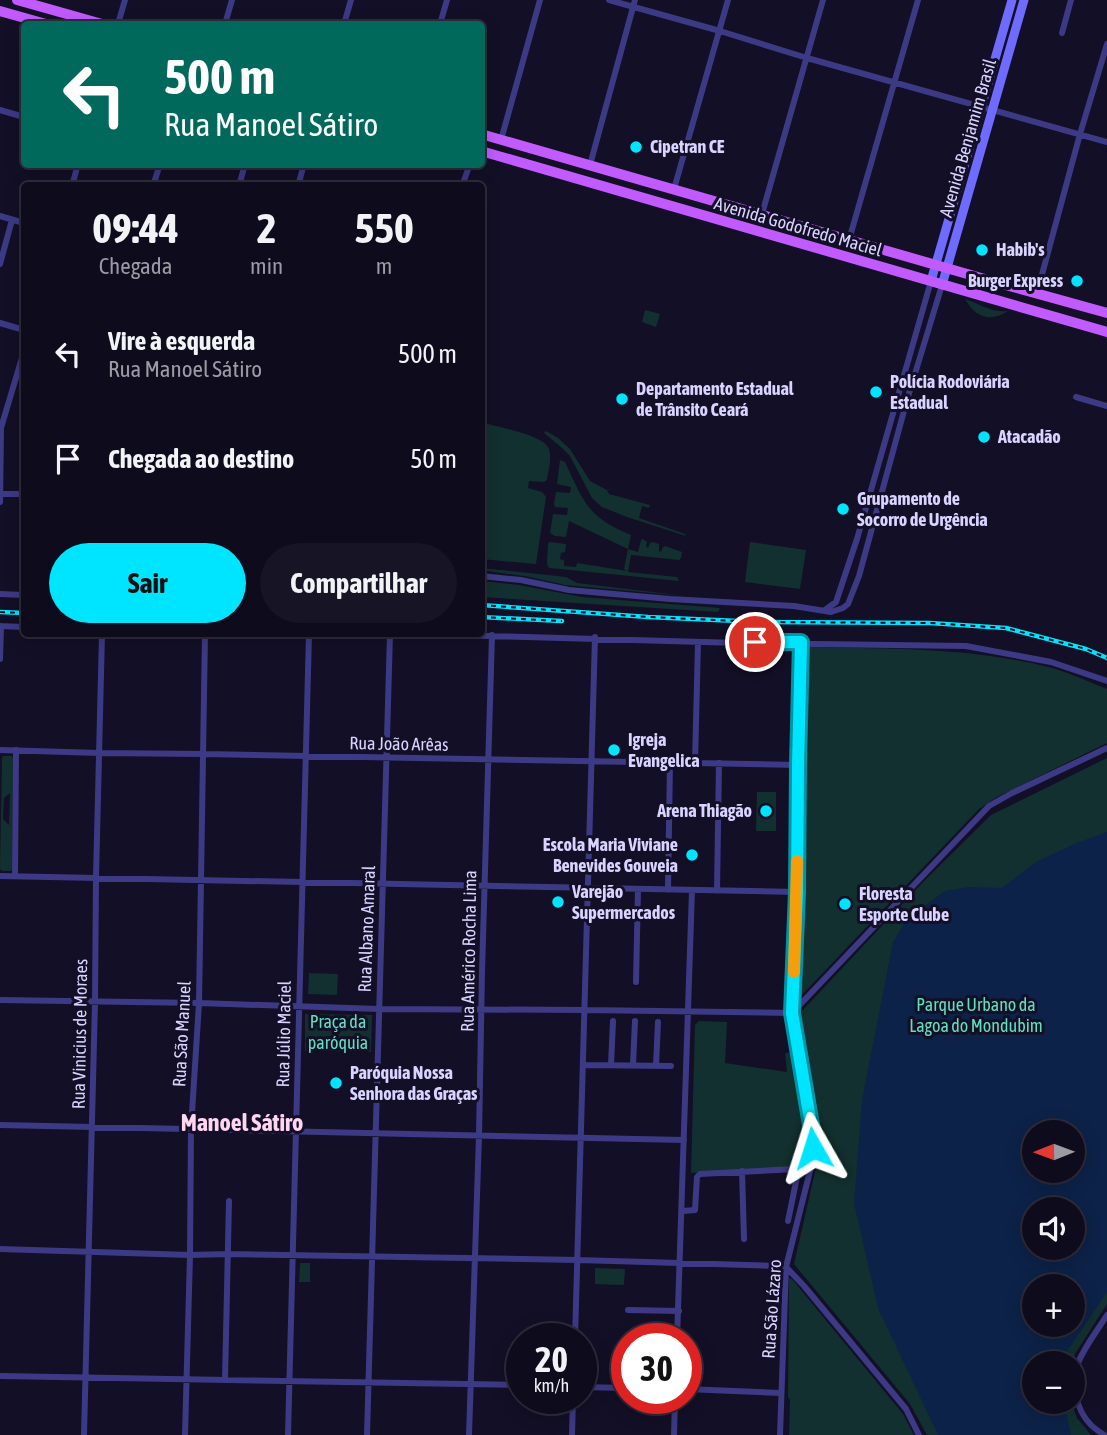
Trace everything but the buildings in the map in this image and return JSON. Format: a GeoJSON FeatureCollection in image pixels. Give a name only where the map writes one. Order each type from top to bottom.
{"type":"FeatureCollection","features":[{"type":"Feature","properties":{"kind":"main road"},"geometry":{"type":"LineString","coordinates":[[17,0],[91,21]]}},
{"type":"Feature","properties":{"kind":"main road","name":"Avenida Benjamim Brasil"},"geometry":{"type":"LineString","coordinates":[[931,281],[941,266],[1019,1]]}},
{"type":"Feature","properties":{"kind":"main road"},"geometry":{"type":"LineString","coordinates":[[1,14],[32,21]]}},
{"type":"Feature","properties":{"kind":"main road","name":"Avenida Godofredo Maciel"},"geometry":{"type":"LineString","coordinates":[[485,135],[1107,313]]}},
{"type":"Feature","properties":{"kind":"main road","name":"Avenida Godofredo Maciel"},"geometry":{"type":"LineString","coordinates":[[485,152],[1107,332]]}},
{"type":"Feature","properties":{"kind":"main road"},"geometry":{"type":"LineString","coordinates":[[785,239],[790,223]]}},
{"type":"Feature","properties":{"kind":"main road"},"geometry":{"type":"LineString","coordinates":[[824,251],[828,234]]}},
{"type":"Feature","properties":{"kind":"main road","name":"Avenida Benjamim Brasil"},"geometry":{"type":"LineString","coordinates":[[941,266],[942,285]]}},
{"type":"Feature","properties":{"kind":"street"},"geometry":{"type":"LineString","coordinates":[[119,21],[125,0]]}},
{"type":"Feature","properties":{"kind":"street"},"geometry":{"type":"LineString","coordinates":[[226,21],[232,0]]}},
{"type":"Feature","properties":{"kind":"street"},"geometry":{"type":"LineString","coordinates":[[345,21],[351,0]]}},
{"type":"Feature","properties":{"kind":"street"},"geometry":{"type":"LineString","coordinates":[[441,21],[447,0]]}},
{"type":"Feature","properties":{"kind":"street"},"geometry":{"type":"LineString","coordinates":[[501,140],[540,0]]}},
{"type":"Feature","properties":{"kind":"street"},"geometry":{"type":"LineString","coordinates":[[609,0],[634,4],[807,58],[1107,142]]}},
{"type":"Feature","properties":{"kind":"street"},"geometry":{"type":"LineString","coordinates":[[674,189],[728,0]]}},
{"type":"Feature","properties":{"kind":"street"},"geometry":{"type":"LineString","coordinates":[[762,214],[823,0]]}},
{"type":"Feature","properties":{"kind":"street"},"geometry":{"type":"LineString","coordinates":[[849,240],[918,0]]}},
{"type":"Feature","properties":{"kind":"street"},"geometry":{"type":"LineString","coordinates":[[1062,33],[1071,0]]}},
{"type":"Feature","properties":{"kind":"street"},"geometry":{"type":"LineString","coordinates":[[590,165],[634,4]]}},
{"type":"Feature","properties":{"kind":"street"},"geometry":{"type":"LineString","coordinates":[[1037,293],[1107,44]]}},
{"type":"Feature","properties":{"kind":"street"},"geometry":{"type":"LineString","coordinates":[[0,110],[21,116]]}},
{"type":"Feature","properties":{"kind":"street"},"geometry":{"type":"LineString","coordinates":[[0,216],[21,222]]}},
{"type":"Feature","properties":{"kind":"street"},"geometry":{"type":"LineString","coordinates":[[0,264],[12,220]]}},
{"type":"Feature","properties":{"kind":"street"},"geometry":{"type":"LineString","coordinates":[[825,610],[836,602],[857,539],[931,281]]}},
{"type":"Feature","properties":{"kind":"street"},"geometry":{"type":"LineString","coordinates":[[485,576],[521,580],[569,590],[831,612],[840,610],[848,604],[859,576],[907,400],[942,285]]}},
{"type":"Feature","properties":{"kind":"street"},"geometry":{"type":"LineString","coordinates":[[0,323],[21,329]]}},
{"type":"Feature","properties":{"kind":"street"},"geometry":{"type":"LineString","coordinates":[[0,502],[1,428],[21,361]]}},
{"type":"Feature","properties":{"kind":"street"},"geometry":{"type":"LineString","coordinates":[[1076,397],[1107,406]]}},
{"type":"Feature","properties":{"kind":"street"},"geometry":{"type":"LineString","coordinates":[[0,494],[21,494]]}},
{"type":"Feature","properties":{"kind":"street"},"geometry":{"type":"LineString","coordinates":[[857,539],[868,542]]}},
{"type":"Feature","properties":{"kind":"street"},"geometry":{"type":"LineString","coordinates":[[0,594],[21,595]]}},
{"type":"Feature","properties":{"kind":"street"},"geometry":{"type":"LineString","coordinates":[[0,659],[0,626],[21,627]]}},
{"type":"Feature","properties":{"kind":"street"},"geometry":{"type":"LineString","coordinates":[[485,635],[698,642],[966,646],[1051,662],[1107,681]]}},
{"type":"Feature","properties":{"kind":"street","name":"Rua Américo Rocha Lima"},"geometry":{"type":"LineString","coordinates":[[469,1435],[492,635]]}},
{"type":"Feature","properties":{"kind":"street","name":"Rua Vinicius de Moraes"},"geometry":{"type":"LineString","coordinates":[[84,1435],[96,1002],[102,637]]}},
{"type":"Feature","properties":{"kind":"street","name":"Rua São Manuel"},"geometry":{"type":"LineString","coordinates":[[185,1435],[191,1129],[199,1003],[205,637]]}},
{"type":"Feature","properties":{"kind":"street","name":"Rua Júlio Maciel"},"geometry":{"type":"LineString","coordinates":[[288,1435],[309,637]]}},
{"type":"Feature","properties":{"kind":"street","name":"Rua Albano Amaral"},"geometry":{"type":"LineString","coordinates":[[368,1435],[390,637]]}},
{"type":"Feature","properties":{"kind":"street"},"geometry":{"type":"LineString","coordinates":[[576,1323],[595,637]]}},
{"type":"Feature","properties":{"kind":"street"},"geometry":{"type":"LineString","coordinates":[[695,763],[698,642]]}},
{"type":"Feature","properties":{"kind":"street","name":"Rua São Lázaro"},"geometry":{"type":"LineString","coordinates":[[780,1435],[786,1267],[811,1167],[813,1148],[792,1013],[801,642]]}},
{"type":"Feature","properties":{"kind":"street"},"geometry":{"type":"LineString","coordinates":[[0,1000],[379,1009],[792,1013],[989,806],[1107,748]]}},
{"type":"Feature","properties":{"kind":"street","name":"Rua João Arêas"},"geometry":{"type":"LineString","coordinates":[[0,750],[798,765]]}},
{"type":"Feature","properties":{"kind":"street"},"geometry":{"type":"LineString","coordinates":[[15,876],[16,750]]}},
{"type":"Feature","properties":{"kind":"street"},"geometry":{"type":"LineString","coordinates":[[668,890],[670,762]]}},
{"type":"Feature","properties":{"kind":"street"},"geometry":{"type":"LineString","coordinates":[[717,891],[719,763]]}},
{"type":"Feature","properties":{"kind":"street"},"geometry":{"type":"LineString","coordinates":[[0,876],[797,892]]}},
{"type":"Feature","properties":{"kind":"street"},"geometry":{"type":"LineString","coordinates":[[636,982],[638,889]]}},
{"type":"Feature","properties":{"kind":"street"},"geometry":{"type":"LineString","coordinates":[[678,1323],[692,890]]}},
{"type":"Feature","properties":{"kind":"street"},"geometry":{"type":"LineString","coordinates":[[611,1065],[613,1021]]}},
{"type":"Feature","properties":{"kind":"street"},"geometry":{"type":"LineString","coordinates":[[633,1065],[635,1021]]}},
{"type":"Feature","properties":{"kind":"street"},"geometry":{"type":"LineString","coordinates":[[656,1066],[658,1022]]}},
{"type":"Feature","properties":{"kind":"street"},"geometry":{"type":"LineString","coordinates":[[583,1065],[671,1066]]}},
{"type":"Feature","properties":{"kind":"street"},"geometry":{"type":"LineString","coordinates":[[0,1125],[684,1140]]}},
{"type":"Feature","properties":{"kind":"street"},"geometry":{"type":"LineString","coordinates":[[682,1211],[695,1210],[699,1175],[797,1169],[788,1221]]}},
{"type":"Feature","properties":{"kind":"street"},"geometry":{"type":"LineString","coordinates":[[742,1171],[744,1239]]}},
{"type":"Feature","properties":{"kind":"street"},"geometry":{"type":"LineString","coordinates":[[225,1380],[229,1201]]}},
{"type":"Feature","properties":{"kind":"street"},"geometry":{"type":"LineString","coordinates":[[0,1250],[578,1260],[786,1267],[906,1409],[919,1435]]}},
{"type":"Feature","properties":{"kind":"street"},"geometry":{"type":"LineString","coordinates":[[628,1310],[679,1311]]}},
{"type":"Feature","properties":{"kind":"street"},"geometry":{"type":"LineString","coordinates":[[1104,1435],[1092,1426],[1080,1408],[1076,1396],[1075,1373],[1107,1315]]}},
{"type":"Feature","properties":{"kind":"street"},"geometry":{"type":"LineString","coordinates":[[0,1376],[506,1384]]}},
{"type":"Feature","properties":{"kind":"street"},"geometry":{"type":"LineString","coordinates":[[702,1390],[781,1393]]}},
{"type":"Feature","properties":{"kind":"street"},"geometry":{"type":"LineString","coordinates":[[572,1435],[573,1414]]}},
{"type":"Feature","properties":{"kind":"street"},"geometry":{"type":"LineString","coordinates":[[674,1435],[675,1414]]}},
{"type":"Feature","properties":{"kind":"green space"},"geometry":{"type":"Polygon","coordinates":[[[965,299],[991,309],[1008,311],[995,317],[984,316],[973,310],[965,299]]]}},
{"type":"Feature","properties":{"kind":"green space"},"geometry":{"type":"Polygon","coordinates":[[[645,310],[660,314],[656,327],[642,322],[645,310]]]}},
{"type":"Feature","properties":{"kind":"green space"},"geometry":{"type":"Polygon","coordinates":[[[485,423],[536,438],[548,447],[550,459],[547,480],[529,481],[528,488],[542,492],[546,497],[536,564],[485,559],[485,423]]]}},
{"type":"Feature","properties":{"kind":"green space"},"geometry":{"type":"Polygon","coordinates":[[[546,431],[570,449],[590,481],[607,490],[609,494],[650,505],[649,508],[642,506],[639,518],[686,536],[602,507],[592,498],[570,456],[544,433],[546,431]]]}},
{"type":"Feature","properties":{"kind":"green space"},"geometry":{"type":"Polygon","coordinates":[[[560,460],[565,462],[583,498],[596,515],[631,535],[628,549],[569,521],[566,537],[550,533],[553,514],[567,515],[568,508],[555,507],[556,492],[570,493],[571,487],[557,484],[560,460]]]}},
{"type":"Feature","properties":{"kind":"green space"},"geometry":{"type":"Polygon","coordinates":[[[643,539],[648,548],[653,542],[659,544],[661,552],[665,546],[682,552],[679,560],[631,555],[628,572],[677,577],[679,581],[550,568],[547,562],[549,542],[566,544],[560,559],[564,560],[564,566],[576,567],[577,563],[627,571],[624,569],[628,549],[638,552],[643,539]]]}},
{"type":"Feature","properties":{"kind":"green space"},"geometry":{"type":"Polygon","coordinates":[[[750,542],[806,550],[800,589],[745,582],[750,542]]]}},
{"type":"Feature","properties":{"kind":"green space"},"geometry":{"type":"Polygon","coordinates":[[[485,568],[566,577],[577,583],[686,596],[565,585],[485,571],[485,568]]]}},
{"type":"Feature","properties":{"kind":"green space"},"geometry":{"type":"Polygon","coordinates":[[[485,581],[582,597],[720,608],[718,612],[485,597],[485,581]]]}},
{"type":"Feature","properties":{"kind":"green space","name":"Floresta Esporte Clube"},"geometry":{"type":"Polygon","coordinates":[[[810,647],[961,653],[1022,661],[1059,670],[1107,689],[1107,743],[997,797],[979,809],[799,998],[805,651],[810,647]]]}},
{"type":"Feature","properties":{"kind":"green space"},"geometry":{"type":"Polygon","coordinates":[[[12,756],[13,759],[11,871],[0,869],[2,758],[12,756]],[[10,793],[4,798],[3,819],[9,825],[10,793]]]}},
{"type":"Feature","properties":{"kind":"green space","name":"Parque Urbano da Lagoa do Mondubim"},"geometry":{"type":"Polygon","coordinates":[[[1107,758],[1107,1304],[1077,1351],[1022,1351],[1022,1414],[1076,1414],[1091,1435],[927,1435],[910,1404],[794,1264],[820,1141],[801,1023],[802,1011],[924,881],[991,815],[1107,758]]]}},
{"type":"Feature","properties":{"kind":"green space","name":"Arena Thiagão"},"geometry":{"type":"Polygon","coordinates":[[[757,792],[776,792],[776,831],[756,831],[757,792]]]}},
{"type":"Feature","properties":{"kind":"green space"},"geometry":{"type":"Polygon","coordinates":[[[309,973],[338,974],[337,995],[308,994],[309,973]]]}},
{"type":"Feature","properties":{"kind":"green space","name":"Praça da paróquia"},"geometry":{"type":"Polygon","coordinates":[[[305,1014],[372,1015],[371,1052],[305,1051],[305,1014]]]}},
{"type":"Feature","properties":{"kind":"green space"},"geometry":{"type":"Polygon","coordinates":[[[699,1021],[727,1022],[725,1063],[787,1072],[785,1053],[794,1052],[809,1138],[805,1166],[691,1173],[695,1025],[699,1021]]]}},
{"type":"Feature","properties":{"kind":"green space"},"geometry":{"type":"Polygon","coordinates":[[[300,1263],[310,1263],[310,1282],[299,1282],[300,1263]]]}},
{"type":"Feature","properties":{"kind":"green space"},"geometry":{"type":"Polygon","coordinates":[[[595,1268],[625,1269],[624,1285],[595,1284],[595,1268]]]}},
{"type":"Feature","properties":{"kind":"green space"},"geometry":{"type":"Polygon","coordinates":[[[789,1278],[903,1414],[914,1435],[789,1435],[789,1278]]]}},
{"type":"Feature","properties":{"kind":"water","name":"Parque Urbano da Lagoa do Mondubim"},"geometry":{"type":"Polygon","coordinates":[[[1107,832],[1107,1292],[1085,1325],[1085,1274],[1022,1274],[1022,1337],[1077,1337],[1068,1351],[1022,1351],[1022,1414],[1067,1414],[1071,1435],[938,1435],[878,1308],[854,1203],[862,1100],[893,942],[907,919],[945,891],[968,887],[1002,888],[1036,862],[1107,832]]]}},
{"type":"Feature","properties":{"kind":"railway"},"geometry":{"type":"LineString","coordinates":[[485,605],[761,622],[930,623],[1006,628],[1086,649],[1107,658]]}},
{"type":"Feature","properties":{"kind":"railway"},"geometry":{"type":"LineString","coordinates":[[0,612],[21,613]]}},
{"type":"Feature","properties":{"kind":"railway"},"geometry":{"type":"LineString","coordinates":[[485,617],[562,621]]}},
{"type":"Feature","properties":{"kind":"slow traffic"},"geometry":{"type":"LineString","coordinates":[[794,972],[797,861]]}},
{"type":"Feature","properties":{"kind":"place","name":"Cipetran CE"},"geometry":{"type":"Point","coordinates":[636,147]}},
{"type":"Feature","properties":{"kind":"place","name":"Habib's"},"geometry":{"type":"Point","coordinates":[982,250]}},
{"type":"Feature","properties":{"kind":"place","name":"Burger Express"},"geometry":{"type":"Point","coordinates":[1077,281]}},
{"type":"Feature","properties":{"kind":"place","name":"Polícia Rodoviária Estadual"},"geometry":{"type":"Point","coordinates":[876,392]}},
{"type":"Feature","properties":{"kind":"place","name":"Departamento Estadual de Trânsito Ceará"},"geometry":{"type":"Point","coordinates":[622,399]}},
{"type":"Feature","properties":{"kind":"place","name":"Atacadão"},"geometry":{"type":"Point","coordinates":[984,437]}},
{"type":"Feature","properties":{"kind":"place","name":"Grupamento de Socorro de Urgência"},"geometry":{"type":"Point","coordinates":[843,509]}},
{"type":"Feature","properties":{"kind":"place","name":"Igreja Evangelica"},"geometry":{"type":"Point","coordinates":[614,750]}},
{"type":"Feature","properties":{"kind":"place","name":"Arena Thiagão"},"geometry":{"type":"Point","coordinates":[766,811]}},
{"type":"Feature","properties":{"kind":"place","name":"Escola Maria Viviane Benevides Gouveia"},"geometry":{"type":"Point","coordinates":[692,855]}},
{"type":"Feature","properties":{"kind":"place","name":"Varejão Supermercados"},"geometry":{"type":"Point","coordinates":[558,902]}},
{"type":"Feature","properties":{"kind":"place","name":"Floresta Esporte Clube"},"geometry":{"type":"Point","coordinates":[845,904]}},
{"type":"Feature","properties":{"kind":"place","name":"Paróquia Nossa Senhora das Graças"},"geometry":{"type":"Point","coordinates":[336,1083]}},
{"type":"Feature","properties":{"kind":"district","name":"Manoel Sátiro"},"geometry":{"type":"Point","coordinates":[242,1123]}},
{"type":"Feature","properties":{"kind":"route"},"geometry":{"type":"LineString","coordinates":[[755,642],[801,642],[792,1013],[813,1148]]}}]}
